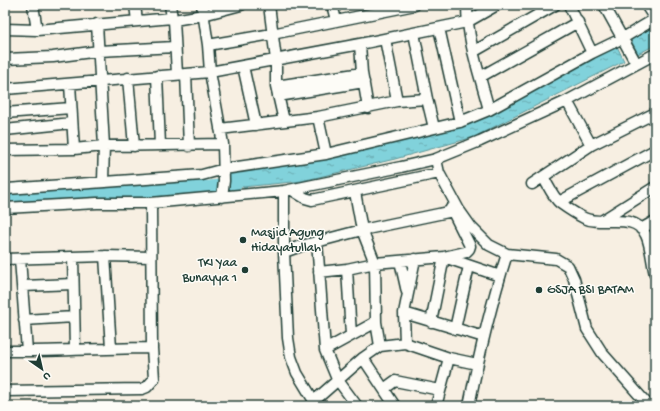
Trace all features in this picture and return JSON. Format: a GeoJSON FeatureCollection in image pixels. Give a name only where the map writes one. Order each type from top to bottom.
{"type":"FeatureCollection","features":[{"type":"Feature","properties":{"kind":"street"},"geometry":{"type":"LineString","coordinates":[[34,5],[37,30]]}},
{"type":"Feature","properties":{"kind":"street"},"geometry":{"type":"LineString","coordinates":[[135,5],[137,21]]}},
{"type":"Feature","properties":{"kind":"street"},"geometry":{"type":"LineString","coordinates":[[170,5],[176,47],[182,74],[189,146]]}},
{"type":"Feature","properties":{"kind":"street"},"geometry":{"type":"LineString","coordinates":[[5,30],[37,30],[173,19],[203,10],[241,5]]}},
{"type":"Feature","properties":{"kind":"street"},"geometry":{"type":"LineString","coordinates":[[268,5],[276,60],[277,91],[284,121]]}},
{"type":"Feature","properties":{"kind":"street"},"geometry":{"type":"LineString","coordinates":[[332,5],[336,20]]}},
{"type":"Feature","properties":{"kind":"street"},"geometry":{"type":"LineString","coordinates":[[467,5],[467,22],[473,52],[489,110]]}},
{"type":"Feature","properties":{"kind":"street"},"geometry":{"type":"LineString","coordinates":[[5,89],[210,72],[467,22],[497,5]]}},
{"type":"Feature","properties":{"kind":"street"},"geometry":{"type":"LineString","coordinates":[[473,52],[555,5]]}},
{"type":"Feature","properties":{"kind":"street"},"geometry":{"type":"LineString","coordinates":[[569,5],[592,53]]}},
{"type":"Feature","properties":{"kind":"street"},"geometry":{"type":"LineString","coordinates":[[604,5],[636,63]]}},
{"type":"Feature","properties":{"kind":"street"},"geometry":{"type":"LineString","coordinates":[[5,188],[202,175],[224,169],[326,154],[460,122],[489,110],[592,53],[623,38],[655,19],[646,5]]}},
{"type":"Feature","properties":{"kind":"street"},"geometry":{"type":"LineString","coordinates":[[208,45],[272,34],[336,20],[371,9],[409,6]]}},
{"type":"Feature","properties":{"kind":"street"},"geometry":{"type":"LineString","coordinates":[[203,10],[210,72],[223,144],[224,181],[222,194]]}},
{"type":"Feature","properties":{"kind":"street"},"geometry":{"type":"LineString","coordinates":[[480,77],[578,22]]}},
{"type":"Feature","properties":{"kind":"street"},"geometry":{"type":"LineString","coordinates":[[97,24],[104,146],[103,181]]}},
{"type":"Feature","properties":{"kind":"street"},"geometry":{"type":"LineString","coordinates":[[439,28],[460,122]]}},
{"type":"Feature","properties":{"kind":"street"},"geometry":{"type":"LineString","coordinates":[[414,33],[426,99],[434,128]]}},
{"type":"Feature","properties":{"kind":"street"},"geometry":{"type":"LineString","coordinates":[[385,39],[397,101]]}},
{"type":"Feature","properties":{"kind":"street"},"geometry":{"type":"LineString","coordinates":[[360,44],[363,78],[368,108]]}},
{"type":"Feature","properties":{"kind":"street"},"geometry":{"type":"LineString","coordinates":[[5,59],[53,57],[99,51],[176,47]]}},
{"type":"Feature","properties":{"kind":"street"},"geometry":{"type":"LineString","coordinates":[[5,208],[97,203],[151,203],[222,194],[288,190],[436,159],[480,141],[567,101],[655,54]]}},
{"type":"Feature","properties":{"kind":"street"},"geometry":{"type":"LineString","coordinates":[[243,66],[256,125]]}},
{"type":"Feature","properties":{"kind":"street"},"geometry":{"type":"LineString","coordinates":[[157,76],[160,145]]}},
{"type":"Feature","properties":{"kind":"street"},"geometry":{"type":"LineString","coordinates":[[128,78],[134,146]]}},
{"type":"Feature","properties":{"kind":"street"},"geometry":{"type":"LineString","coordinates":[[277,91],[363,78]]}},
{"type":"Feature","properties":{"kind":"street"},"geometry":{"type":"LineString","coordinates":[[70,84],[74,149]]}},
{"type":"Feature","properties":{"kind":"street"},"geometry":{"type":"LineString","coordinates":[[220,129],[318,117],[397,101],[426,99]]}},
{"type":"Feature","properties":{"kind":"street"},"geometry":{"type":"LineString","coordinates":[[567,101],[591,145]]}},
{"type":"Feature","properties":{"kind":"street"},"geometry":{"type":"LineString","coordinates":[[5,112],[71,108]]}},
{"type":"Feature","properties":{"kind":"street"},"geometry":{"type":"LineString","coordinates":[[532,184],[591,145],[655,113]]}},
{"type":"Feature","properties":{"kind":"street"},"geometry":{"type":"LineString","coordinates":[[318,117],[326,154]]}},
{"type":"Feature","properties":{"kind":"street"},"geometry":{"type":"LineString","coordinates":[[5,130],[72,123]]}},
{"type":"Feature","properties":{"kind":"street"},"geometry":{"type":"LineString","coordinates":[[5,150],[74,149],[104,146],[189,146],[223,144]]}},
{"type":"Feature","properties":{"kind":"street"},"geometry":{"type":"LineString","coordinates":[[559,202],[655,150]]}},
{"type":"Feature","properties":{"kind":"street"},"geometry":{"type":"LineString","coordinates":[[319,272],[347,269],[375,263],[444,257],[466,252],[470,246],[437,174],[436,159]]}},
{"type":"Feature","properties":{"kind":"street"},"geometry":{"type":"LineString","coordinates":[[288,190],[312,200],[437,174]]}},
{"type":"Feature","properties":{"kind":"street"},"geometry":{"type":"LineString","coordinates":[[437,174],[471,227],[489,245],[507,254],[556,259],[568,266],[574,279],[587,329],[603,354],[649,406]]}},
{"type":"Feature","properties":{"kind":"street"},"geometry":{"type":"LineString","coordinates":[[543,177],[559,202],[585,218],[601,222],[618,220],[628,222],[641,229],[646,235],[653,255],[655,274]]}},
{"type":"Feature","properties":{"kind":"street"},"geometry":{"type":"LineString","coordinates":[[601,222],[655,187]]}},
{"type":"Feature","properties":{"kind":"street"},"geometry":{"type":"LineString","coordinates":[[288,190],[284,252],[287,334],[291,357],[297,373],[315,403],[337,379],[380,346],[405,343],[449,358],[477,364]]}},
{"type":"Feature","properties":{"kind":"street"},"geometry":{"type":"LineString","coordinates":[[355,192],[362,230],[375,263],[376,322],[380,346]]}},
{"type":"Feature","properties":{"kind":"street"},"geometry":{"type":"LineString","coordinates":[[5,391],[142,389],[151,384],[154,379],[152,348],[151,203]]}},
{"type":"Feature","properties":{"kind":"street"},"geometry":{"type":"LineString","coordinates":[[284,252],[317,241],[362,230],[453,211]]}},
{"type":"Feature","properties":{"kind":"street"},"geometry":{"type":"LineString","coordinates":[[641,229],[655,221]]}},
{"type":"Feature","properties":{"kind":"street"},"geometry":{"type":"LineString","coordinates":[[317,241],[325,350],[337,379],[357,406]]}},
{"type":"Feature","properties":{"kind":"street"},"geometry":{"type":"LineString","coordinates":[[469,406],[477,364],[507,254]]}},
{"type":"Feature","properties":{"kind":"street"},"geometry":{"type":"LineString","coordinates":[[5,259],[105,256],[151,257]]}},
{"type":"Feature","properties":{"kind":"street"},"geometry":{"type":"LineString","coordinates":[[105,256],[111,348]]}},
{"type":"Feature","properties":{"kind":"street"},"geometry":{"type":"LineString","coordinates":[[73,257],[75,349]]}},
{"type":"Feature","properties":{"kind":"street"},"geometry":{"type":"LineString","coordinates":[[444,257],[500,276]]}},
{"type":"Feature","properties":{"kind":"street"},"geometry":{"type":"LineString","coordinates":[[431,322],[444,257]]}},
{"type":"Feature","properties":{"kind":"street"},"geometry":{"type":"LineString","coordinates":[[20,259],[27,351]]}},
{"type":"Feature","properties":{"kind":"street"},"geometry":{"type":"LineString","coordinates":[[405,343],[404,313],[415,259]]}},
{"type":"Feature","properties":{"kind":"street"},"geometry":{"type":"LineString","coordinates":[[400,261],[408,296]]}},
{"type":"Feature","properties":{"kind":"street"},"geometry":{"type":"LineString","coordinates":[[455,329],[469,266]]}},
{"type":"Feature","properties":{"kind":"street"},"geometry":{"type":"LineString","coordinates":[[347,269],[351,335]]}},
{"type":"Feature","properties":{"kind":"street"},"geometry":{"type":"LineString","coordinates":[[23,286],[74,284]]}},
{"type":"Feature","properties":{"kind":"street"},"geometry":{"type":"LineString","coordinates":[[404,313],[484,337]]}},
{"type":"Feature","properties":{"kind":"street"},"geometry":{"type":"LineString","coordinates":[[24,320],[74,317]]}},
{"type":"Feature","properties":{"kind":"street"},"geometry":{"type":"LineString","coordinates":[[325,350],[376,322]]}},
{"type":"Feature","properties":{"kind":"street"},"geometry":{"type":"LineString","coordinates":[[5,351],[152,348]]}},
{"type":"Feature","properties":{"kind":"street"},"geometry":{"type":"LineString","coordinates":[[363,358],[396,406]]}},
{"type":"Feature","properties":{"kind":"street"},"geometry":{"type":"LineString","coordinates":[[436,406],[449,358]]}},
{"type":"Feature","properties":{"kind":"street"},"geometry":{"type":"LineString","coordinates":[[384,389],[395,381],[440,390]]}},
{"type":"Feature","properties":{"kind":"water"},"geometry":{"type":"Polygon","coordinates":[[[655,21],[655,45],[638,54],[629,36],[655,21]]]}},
{"type":"Feature","properties":{"kind":"water"},"geometry":{"type":"Polygon","coordinates":[[[615,42],[624,61],[474,137],[395,159],[302,181],[222,189],[221,174],[472,120],[615,42]]]}},
{"type":"Feature","properties":{"kind":"waterway"},"geometry":{"type":"LineString","coordinates":[[5,200],[210,187],[235,184]]}},
{"type":"Feature","properties":{"kind":"place","name":"Masjid Agung Hidayatullah"},"geometry":{"type":"Point","coordinates":[243,240]}},
{"type":"Feature","properties":{"kind":"place","name":"TKI Yaa Bunayya 1"},"geometry":{"type":"Point","coordinates":[245,270]}},
{"type":"Feature","properties":{"kind":"place","name":"GSJA BSI BATAM"},"geometry":{"type":"Point","coordinates":[539,290]}}]}
